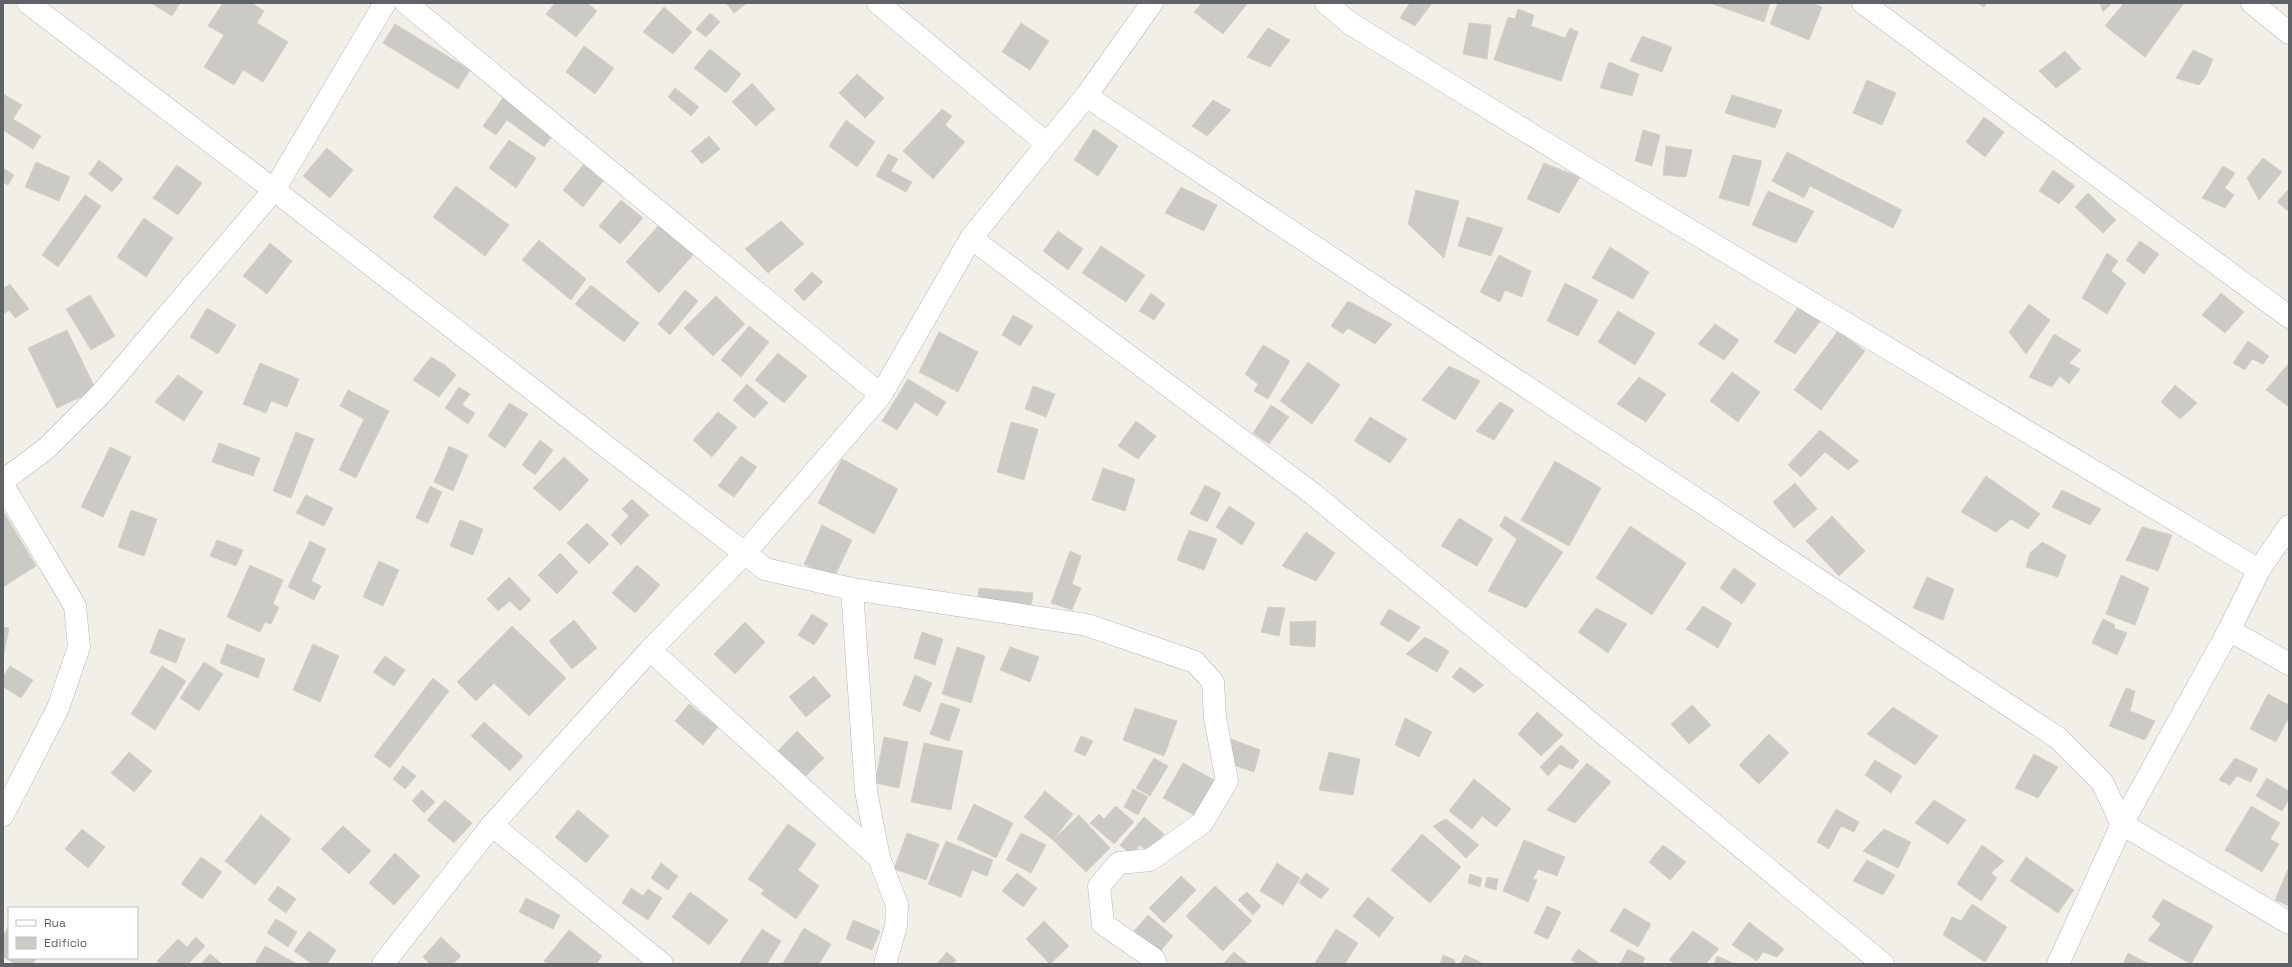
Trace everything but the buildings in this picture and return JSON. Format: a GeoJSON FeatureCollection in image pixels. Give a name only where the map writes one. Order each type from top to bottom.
{"type":"FeatureCollection","features":[{"type":"Feature","properties":{"kind":"street"},"geometry":{"type":"LineString","coordinates":[[28,3],[274,190],[765,569],[852,589],[1087,625],[1195,662],[1213,682],[1215,718],[1227,781],[1202,823],[1150,860],[1119,863],[1099,886],[1103,924],[1154,959],[1155,964]]}},
{"type":"Feature","properties":{"kind":"street"},"geometry":{"type":"LineString","coordinates":[[3,481],[47,448],[100,395],[274,190],[385,3]]}},
{"type":"Feature","properties":{"kind":"street"},"geometry":{"type":"LineString","coordinates":[[406,3],[881,395]]}},
{"type":"Feature","properties":{"kind":"street"},"geometry":{"type":"LineString","coordinates":[[878,3],[1047,144]]}},
{"type":"Feature","properties":{"kind":"street"},"geometry":{"type":"LineString","coordinates":[[382,964],[492,825],[650,650],[744,554],[881,395],[971,238],[1086,96],[1152,3]]}},
{"type":"Feature","properties":{"kind":"street"},"geometry":{"type":"LineString","coordinates":[[1326,3],[1351,24],[1607,181],[2259,570]]}},
{"type":"Feature","properties":{"kind":"street"},"geometry":{"type":"LineString","coordinates":[[1864,3],[2289,317]]}},
{"type":"Feature","properties":{"kind":"street"},"geometry":{"type":"LineString","coordinates":[[2252,3],[2289,33]]}},
{"type":"Feature","properties":{"kind":"street"},"geometry":{"type":"LineString","coordinates":[[1086,96],[2058,738],[2102,782],[2122,824],[2289,923]]}},
{"type":"Feature","properties":{"kind":"street"},"geometry":{"type":"LineString","coordinates":[[971,238],[1313,494],[1883,964]]}},
{"type":"Feature","properties":{"kind":"street"},"geometry":{"type":"LineString","coordinates":[[3,485],[75,606],[80,647],[58,708],[3,816]]}},
{"type":"Feature","properties":{"kind":"street"},"geometry":{"type":"LineString","coordinates":[[2058,964],[2122,824],[2229,630],[2259,570],[2289,526]]}},
{"type":"Feature","properties":{"kind":"street"},"geometry":{"type":"LineString","coordinates":[[852,589],[866,791],[879,858],[897,905],[896,926],[885,964]]}},
{"type":"Feature","properties":{"kind":"street"},"geometry":{"type":"LineString","coordinates":[[2229,630],[2289,664]]}},
{"type":"Feature","properties":{"kind":"street"},"geometry":{"type":"LineString","coordinates":[[650,650],[879,858]]}},
{"type":"Feature","properties":{"kind":"street"},"geometry":{"type":"LineString","coordinates":[[492,825],[662,964]]}}]}
